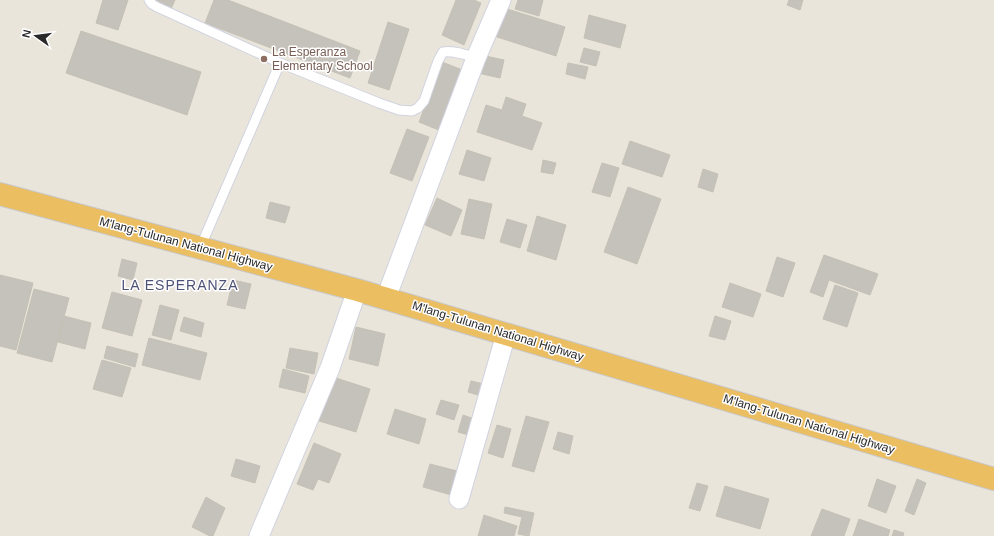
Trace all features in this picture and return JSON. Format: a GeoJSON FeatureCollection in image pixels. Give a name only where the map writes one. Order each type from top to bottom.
{"type":"FeatureCollection","features":[{"type":"Feature","properties":{"kind":"highway","name":"M'lang-Tulunan National Highway"},"geometry":{"type":"LineString","coordinates":[[0,194],[386,298],[994,479]]}},
{"type":"Feature","properties":{"kind":"street"},"geometry":{"type":"LineString","coordinates":[[386,298],[476,58],[501,0]]}},
{"type":"Feature","properties":{"kind":"street"},"geometry":{"type":"LineString","coordinates":[[259,536],[330,368],[357,290]]}},
{"type":"Feature","properties":{"kind":"street"},"geometry":{"type":"LineString","coordinates":[[459,499],[506,334]]}},
{"type":"Feature","properties":{"kind":"lane"},"geometry":{"type":"LineString","coordinates":[[149,0],[157,7],[280,63],[399,110],[412,111],[418,108],[424,101],[438,61],[443,52],[455,52],[476,58]]}},
{"type":"Feature","properties":{"kind":"lane"},"geometry":{"type":"LineString","coordinates":[[200,248],[280,63]]}},
{"type":"Feature","properties":{"kind":"building"},"geometry":{"type":"Polygon","coordinates":[[[103,0],[128,0],[118,30],[96,23],[103,0]]]}},
{"type":"Feature","properties":{"kind":"building"},"geometry":{"type":"Polygon","coordinates":[[[152,0],[175,0],[171,9],[152,0]]]}},
{"type":"Feature","properties":{"kind":"building"},"geometry":{"type":"Polygon","coordinates":[[[214,0],[228,0],[360,51],[350,78],[205,23],[214,0]]]}},
{"type":"Feature","properties":{"kind":"building"},"geometry":{"type":"Polygon","coordinates":[[[456,0],[474,0],[481,3],[464,45],[442,35],[456,0]]]}},
{"type":"Feature","properties":{"kind":"building"},"geometry":{"type":"Polygon","coordinates":[[[518,0],[543,0],[539,16],[515,9],[518,0]]]}},
{"type":"Feature","properties":{"kind":"building"},"geometry":{"type":"Polygon","coordinates":[[[789,0],[803,0],[800,10],[787,5],[789,0]]]}},
{"type":"Feature","properties":{"kind":"building"},"geometry":{"type":"Polygon","coordinates":[[[504,8],[565,27],[556,56],[494,36],[504,8]]]}},
{"type":"Feature","properties":{"kind":"building"},"geometry":{"type":"Polygon","coordinates":[[[589,15],[626,25],[620,48],[584,38],[589,15]]]}},
{"type":"Feature","properties":{"kind":"building"},"geometry":{"type":"Polygon","coordinates":[[[388,22],[409,29],[389,90],[368,83],[388,22]]]}},
{"type":"Feature","properties":{"kind":"building"},"geometry":{"type":"Polygon","coordinates":[[[81,31],[201,72],[187,115],[66,73],[81,31]]]}},
{"type":"Feature","properties":{"kind":"building"},"geometry":{"type":"Polygon","coordinates":[[[584,48],[600,52],[596,66],[580,62],[584,48]]]}},
{"type":"Feature","properties":{"kind":"building"},"geometry":{"type":"Polygon","coordinates":[[[481,55],[504,60],[500,78],[478,73],[481,55]]]}},
{"type":"Feature","properties":{"kind":"building"},"geometry":{"type":"Polygon","coordinates":[[[442,62],[465,71],[441,131],[419,122],[442,62]]]}},
{"type":"Feature","properties":{"kind":"building"},"geometry":{"type":"Polygon","coordinates":[[[568,63],[588,67],[585,79],[566,74],[568,63]]]}},
{"type":"Feature","properties":{"kind":"building"},"geometry":{"type":"Polygon","coordinates":[[[506,97],[526,104],[522,116],[542,123],[532,150],[477,132],[486,105],[502,110],[506,97]]]}},
{"type":"Feature","properties":{"kind":"building"},"geometry":{"type":"Polygon","coordinates":[[[407,129],[429,137],[412,181],[390,173],[407,129]]]}},
{"type":"Feature","properties":{"kind":"building"},"geometry":{"type":"Polygon","coordinates":[[[630,141],[670,155],[662,177],[622,164],[630,141]]]}},
{"type":"Feature","properties":{"kind":"building"},"geometry":{"type":"Polygon","coordinates":[[[467,150],[491,158],[484,181],[459,174],[467,150]]]}},
{"type":"Feature","properties":{"kind":"building"},"geometry":{"type":"Polygon","coordinates":[[[543,160],[556,163],[553,174],[541,172],[543,160]]]}},
{"type":"Feature","properties":{"kind":"building"},"geometry":{"type":"Polygon","coordinates":[[[602,163],[619,168],[610,197],[592,192],[602,163]]]}},
{"type":"Feature","properties":{"kind":"building"},"geometry":{"type":"Polygon","coordinates":[[[703,169],[718,174],[713,192],[698,187],[703,169]]]}},
{"type":"Feature","properties":{"kind":"building"},"geometry":{"type":"Polygon","coordinates":[[[628,187],[661,199],[637,264],[604,252],[628,187]]]}},
{"type":"Feature","properties":{"kind":"building"},"geometry":{"type":"Polygon","coordinates":[[[437,198],[462,210],[451,236],[425,225],[437,198]]]}},
{"type":"Feature","properties":{"kind":"building"},"geometry":{"type":"Polygon","coordinates":[[[469,199],[492,204],[484,239],[461,234],[469,199]]]}},
{"type":"Feature","properties":{"kind":"building"},"geometry":{"type":"Polygon","coordinates":[[[270,202],[290,207],[285,223],[266,218],[270,202]]]}},
{"type":"Feature","properties":{"kind":"building"},"geometry":{"type":"Polygon","coordinates":[[[537,216],[566,225],[556,260],[527,251],[537,216]]]}},
{"type":"Feature","properties":{"kind":"building"},"geometry":{"type":"Polygon","coordinates":[[[507,219],[527,225],[520,248],[500,242],[507,219]]]}},
{"type":"Feature","properties":{"kind":"building"},"geometry":{"type":"Polygon","coordinates":[[[824,255],[878,274],[870,295],[829,280],[823,297],[810,292],[824,255]]]}},
{"type":"Feature","properties":{"kind":"building"},"geometry":{"type":"Polygon","coordinates":[[[777,257],[795,263],[783,297],[766,291],[777,257]]]}},
{"type":"Feature","properties":{"kind":"building"},"geometry":{"type":"Polygon","coordinates":[[[122,259],[137,263],[133,280],[118,276],[122,259]]]}},
{"type":"Feature","properties":{"kind":"building"},"geometry":{"type":"Polygon","coordinates":[[[0,275],[33,283],[16,350],[0,346],[0,275]]]}},
{"type":"Feature","properties":{"kind":"building"},"geometry":{"type":"Polygon","coordinates":[[[233,280],[251,284],[245,309],[227,305],[233,280]]]}},
{"type":"Feature","properties":{"kind":"building"},"geometry":{"type":"Polygon","coordinates":[[[730,283],[761,294],[753,317],[722,307],[730,283]]]}},
{"type":"Feature","properties":{"kind":"building"},"geometry":{"type":"Polygon","coordinates":[[[835,285],[858,293],[847,327],[823,319],[835,285]]]}},
{"type":"Feature","properties":{"kind":"building"},"geometry":{"type":"Polygon","coordinates":[[[34,289],[69,298],[52,362],[17,353],[34,289]]]}},
{"type":"Feature","properties":{"kind":"building"},"geometry":{"type":"Polygon","coordinates":[[[112,292],[142,300],[132,336],[102,328],[112,292]]]}},
{"type":"Feature","properties":{"kind":"building"},"geometry":{"type":"Polygon","coordinates":[[[160,305],[179,310],[171,340],[152,335],[160,305]]]}},
{"type":"Feature","properties":{"kind":"building"},"geometry":{"type":"Polygon","coordinates":[[[64,316],[91,323],[85,349],[58,342],[64,316]]]}},
{"type":"Feature","properties":{"kind":"building"},"geometry":{"type":"Polygon","coordinates":[[[715,316],[731,321],[725,340],[709,336],[715,316]]]}},
{"type":"Feature","properties":{"kind":"building"},"geometry":{"type":"Polygon","coordinates":[[[184,317],[204,323],[201,337],[180,331],[184,317]]]}},
{"type":"Feature","properties":{"kind":"building"},"geometry":{"type":"Polygon","coordinates":[[[356,327],[385,334],[378,366],[349,359],[356,327]]]}},
{"type":"Feature","properties":{"kind":"building"},"geometry":{"type":"Polygon","coordinates":[[[149,338],[207,353],[200,380],[142,365],[149,338]]]}},
{"type":"Feature","properties":{"kind":"building"},"geometry":{"type":"Polygon","coordinates":[[[107,346],[138,354],[135,367],[104,358],[107,346]]]}},
{"type":"Feature","properties":{"kind":"building"},"geometry":{"type":"Polygon","coordinates":[[[290,348],[318,353],[314,374],[286,368],[290,348]]]}},
{"type":"Feature","properties":{"kind":"building"},"geometry":{"type":"Polygon","coordinates":[[[102,360],[131,368],[122,397],[93,389],[102,360]]]}},
{"type":"Feature","properties":{"kind":"building"},"geometry":{"type":"Polygon","coordinates":[[[283,369],[309,376],[305,393],[279,387],[283,369]]]}},
{"type":"Feature","properties":{"kind":"building"},"geometry":{"type":"Polygon","coordinates":[[[333,377],[370,389],[356,432],[319,421],[333,377]]]}},
{"type":"Feature","properties":{"kind":"building"},"geometry":{"type":"Polygon","coordinates":[[[471,381],[488,385],[485,397],[468,392],[471,381]]]}},
{"type":"Feature","properties":{"kind":"building"},"geometry":{"type":"Polygon","coordinates":[[[441,400],[459,405],[454,420],[436,414],[441,400]]]}},
{"type":"Feature","properties":{"kind":"building"},"geometry":{"type":"Polygon","coordinates":[[[395,409],[426,419],[419,444],[387,434],[395,409]]]}},
{"type":"Feature","properties":{"kind":"building"},"geometry":{"type":"Polygon","coordinates":[[[463,415],[477,420],[472,436],[458,432],[463,415]]]}},
{"type":"Feature","properties":{"kind":"building"},"geometry":{"type":"Polygon","coordinates":[[[526,416],[549,422],[534,472],[512,466],[526,416]]]}},
{"type":"Feature","properties":{"kind":"building"},"geometry":{"type":"Polygon","coordinates":[[[497,425],[511,429],[503,458],[488,453],[497,425]]]}},
{"type":"Feature","properties":{"kind":"building"},"geometry":{"type":"Polygon","coordinates":[[[558,432],[573,436],[569,454],[553,449],[558,432]]]}},
{"type":"Feature","properties":{"kind":"building"},"geometry":{"type":"Polygon","coordinates":[[[314,443],[341,454],[329,483],[318,479],[313,490],[297,484],[314,443]]]}},
{"type":"Feature","properties":{"kind":"building"},"geometry":{"type":"Polygon","coordinates":[[[236,459],[260,466],[255,483],[231,476],[236,459]]]}},
{"type":"Feature","properties":{"kind":"building"},"geometry":{"type":"Polygon","coordinates":[[[430,464],[461,472],[455,496],[423,487],[430,464]]]}},
{"type":"Feature","properties":{"kind":"building"},"geometry":{"type":"Polygon","coordinates":[[[877,479],[896,486],[886,513],[868,506],[877,479]]]}},
{"type":"Feature","properties":{"kind":"building"},"geometry":{"type":"Polygon","coordinates":[[[917,479],[926,483],[914,515],[905,511],[917,479]]]}},
{"type":"Feature","properties":{"kind":"building"},"geometry":{"type":"Polygon","coordinates":[[[697,483],[708,486],[700,511],[689,508],[697,483]]]}},
{"type":"Feature","properties":{"kind":"building"},"geometry":{"type":"Polygon","coordinates":[[[725,486],[769,499],[760,529],[716,516],[725,486]]]}},
{"type":"Feature","properties":{"kind":"building"},"geometry":{"type":"Polygon","coordinates":[[[206,497],[225,508],[213,536],[192,527],[206,497]]]}},
{"type":"Feature","properties":{"kind":"building"},"geometry":{"type":"Polygon","coordinates":[[[505,507],[534,513],[529,536],[518,534],[522,517],[504,513],[505,507]]]}},
{"type":"Feature","properties":{"kind":"building"},"geometry":{"type":"Polygon","coordinates":[[[822,509],[850,519],[844,536],[811,536],[822,509]]]}},
{"type":"Feature","properties":{"kind":"building"},"geometry":{"type":"Polygon","coordinates":[[[484,515],[517,526],[514,536],[478,536],[484,515]]]}},
{"type":"Feature","properties":{"kind":"building"},"geometry":{"type":"Polygon","coordinates":[[[859,519],[890,530],[888,536],[853,536],[859,519]]]}},
{"type":"Feature","properties":{"kind":"building"},"geometry":{"type":"Polygon","coordinates":[[[894,530],[904,533],[903,536],[892,536],[894,530]]]}},
{"type":"Feature","properties":{"kind":"place","name":"La Esperanza Elementary School"},"geometry":{"type":"Point","coordinates":[264,59]}},
{"type":"Feature","properties":{"kind":"district","name":"LA ESPERANZA"},"geometry":{"type":"Point","coordinates":[180,285]}}]}
